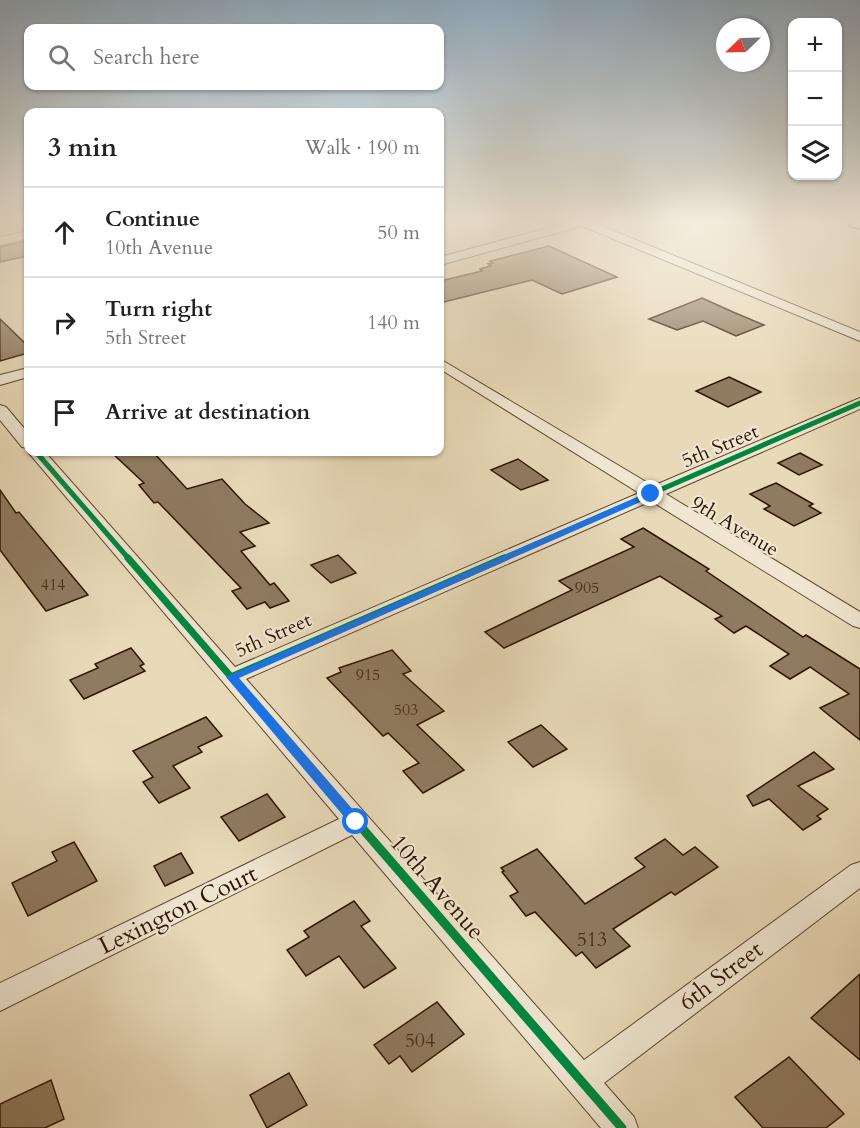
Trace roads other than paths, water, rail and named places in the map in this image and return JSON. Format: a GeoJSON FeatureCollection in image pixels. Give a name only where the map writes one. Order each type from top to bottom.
{"type":"FeatureCollection","features":[{"type":"Feature","properties":{"kind":"street"},"geometry":{"type":"LineString","coordinates":[[710,275],[860,337]]}},
{"type":"Feature","properties":{"kind":"street","name":"9th Avenue"},"geometry":{"type":"LineString","coordinates":[[444,365],[860,621]]}},
{"type":"Feature","properties":{"kind":"street"},"geometry":{"type":"LineString","coordinates":[[0,380],[24,373]]}},
{"type":"Feature","properties":{"kind":"street","name":"5th Street"},"geometry":{"type":"LineString","coordinates":[[231,677],[860,403]]}},
{"type":"Feature","properties":{"kind":"street"},"geometry":{"type":"LineString","coordinates":[[0,410],[24,438]]}},
{"type":"Feature","properties":{"kind":"street","name":"10th Avenue"},"geometry":{"type":"LineString","coordinates":[[39,456],[622,1128]]}},
{"type":"Feature","properties":{"kind":"street","name":"Lexington Court"},"geometry":{"type":"LineString","coordinates":[[0,998],[356,822]]}},
{"type":"Feature","properties":{"kind":"street","name":"6th Street"},"geometry":{"type":"LineString","coordinates":[[582,1080],[860,873]]}}]}
